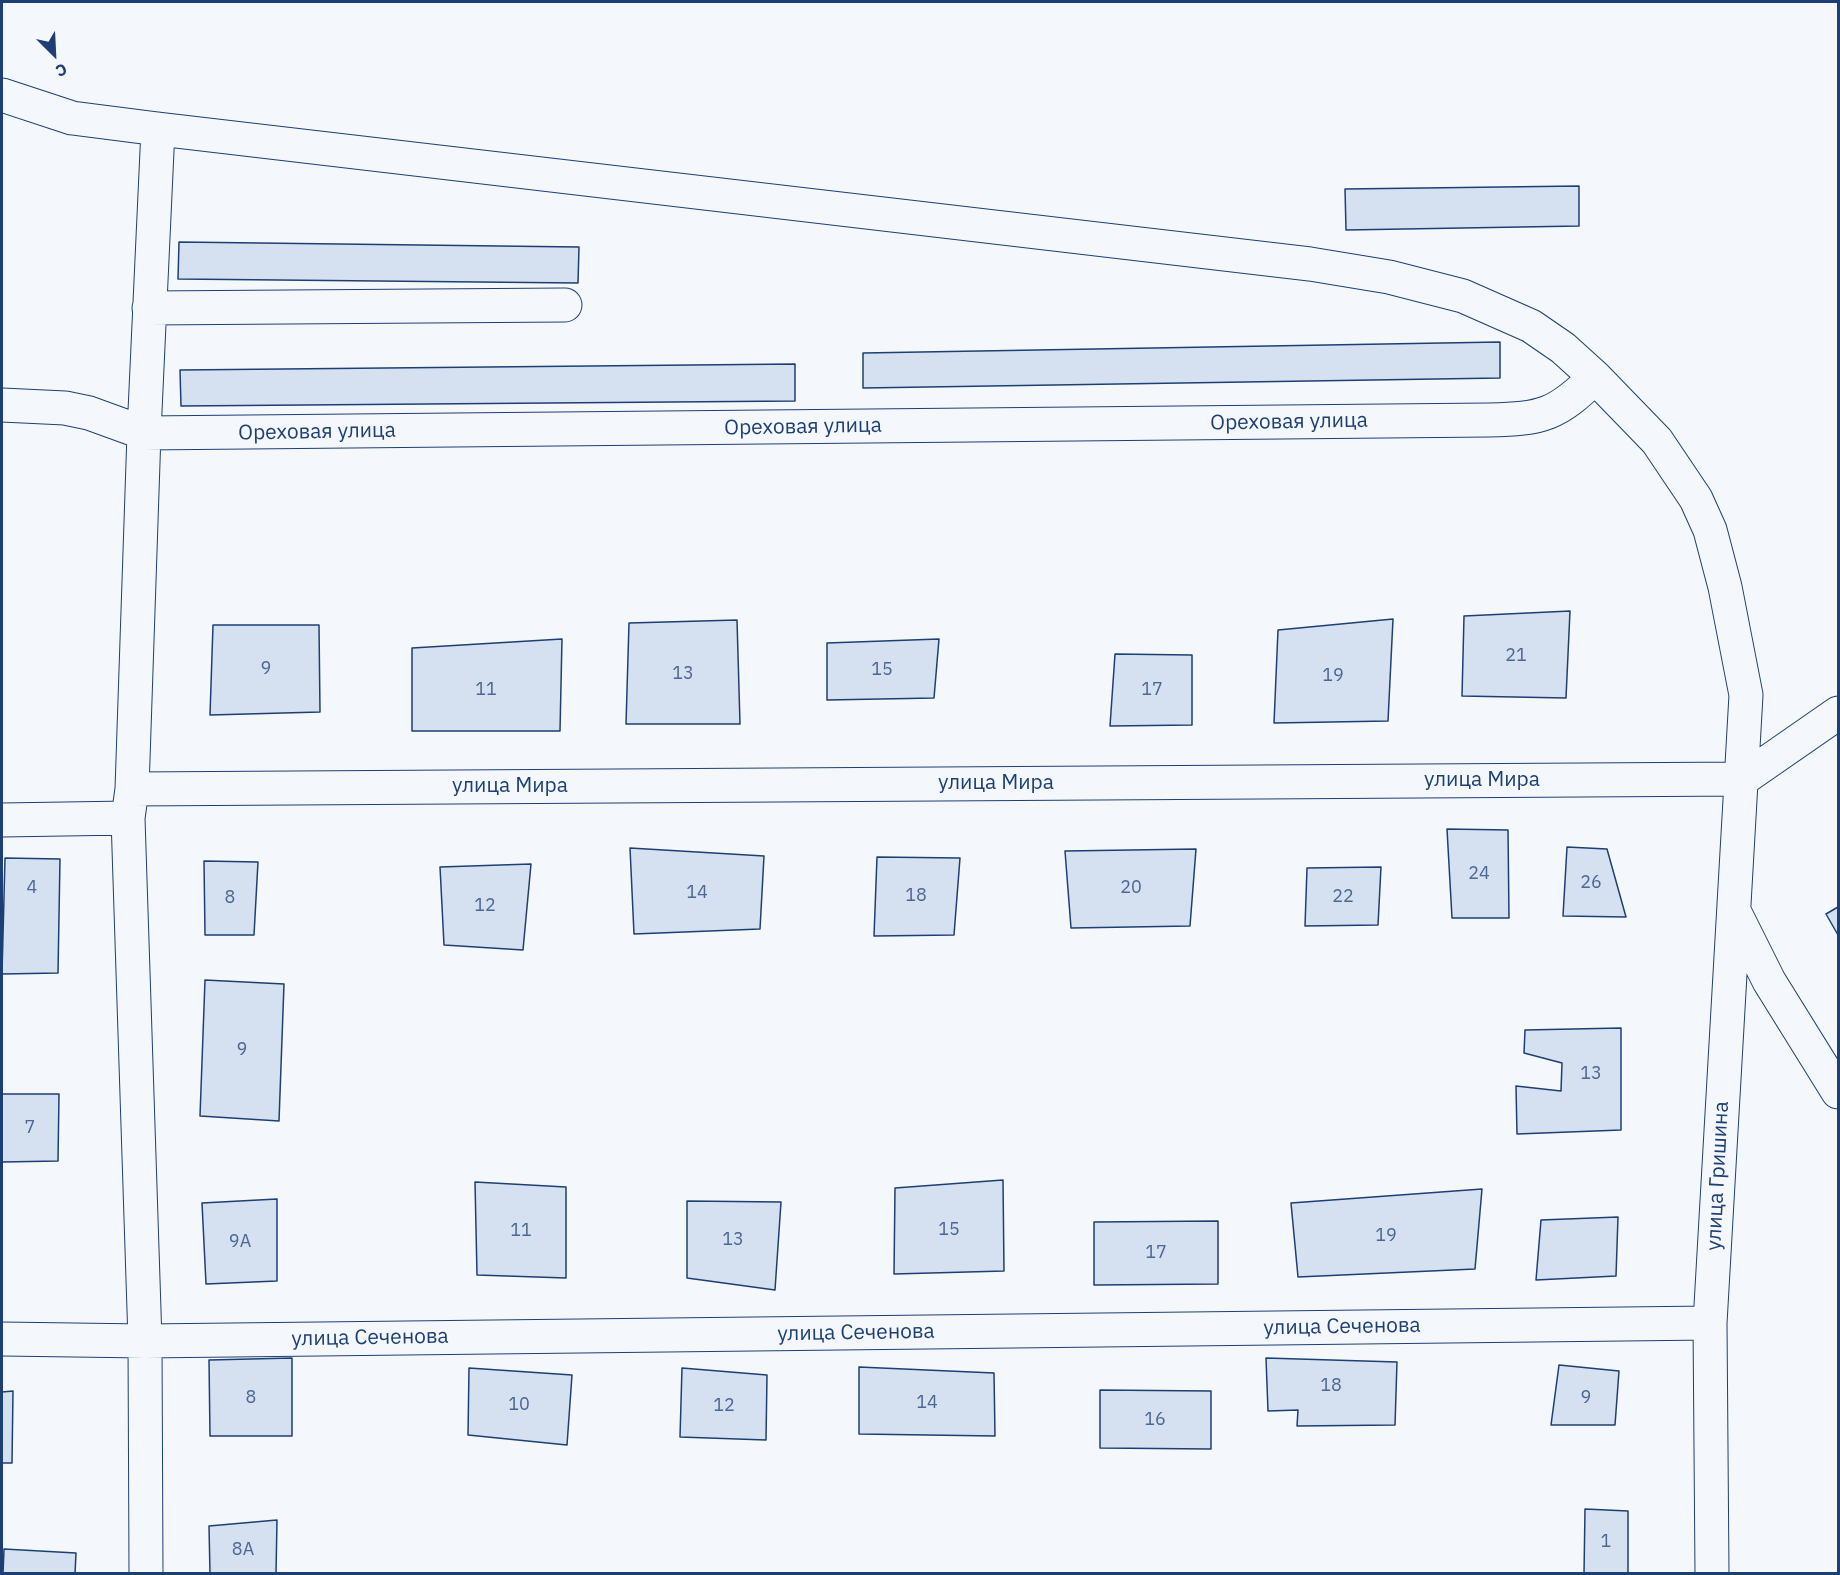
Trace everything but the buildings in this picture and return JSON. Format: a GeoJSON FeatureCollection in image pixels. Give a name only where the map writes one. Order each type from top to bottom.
{"type":"FeatureCollection","features":[{"type":"Feature","properties":{"kind":"street","name":"улица Гришина"},"geometry":{"type":"LineString","coordinates":[[2,95],[72,118],[1310,264],[1389,277],[1463,296],[1497,309],[1531,326],[1555,342],[1595,377],[1657,441],[1696,499],[1710,530],[1742,663],[1746,695],[1743,779],[1733,909],[1710,1323],[1712,1574]]}},
{"type":"Feature","properties":{"kind":"street"},"geometry":{"type":"LineString","coordinates":[[146,1574],[145,1341],[130,803],[158,129]]}},
{"type":"Feature","properties":{"kind":"street"},"geometry":{"type":"LineString","coordinates":[[149,308],[565,305]]}},
{"type":"Feature","properties":{"kind":"street","name":"Ореховая улица"},"geometry":{"type":"LineString","coordinates":[[2,405],[65,408],[89,412],[144,433],[1518,419],[1540,416],[1559,409],[1595,377]]}},
{"type":"Feature","properties":{"kind":"street"},"geometry":{"type":"LineString","coordinates":[[1743,779],[1839,713]]}},
{"type":"Feature","properties":{"kind":"street","name":"улица Мира"},"geometry":{"type":"LineString","coordinates":[[2,819],[130,803],[1743,779]]}},
{"type":"Feature","properties":{"kind":"street"},"geometry":{"type":"LineString","coordinates":[[1733,909],[1769,981],[1839,1092]]}},
{"type":"Feature","properties":{"kind":"street","name":"улица Сеченова"},"geometry":{"type":"LineString","coordinates":[[2,1339],[145,1341],[1710,1323]]}}]}
